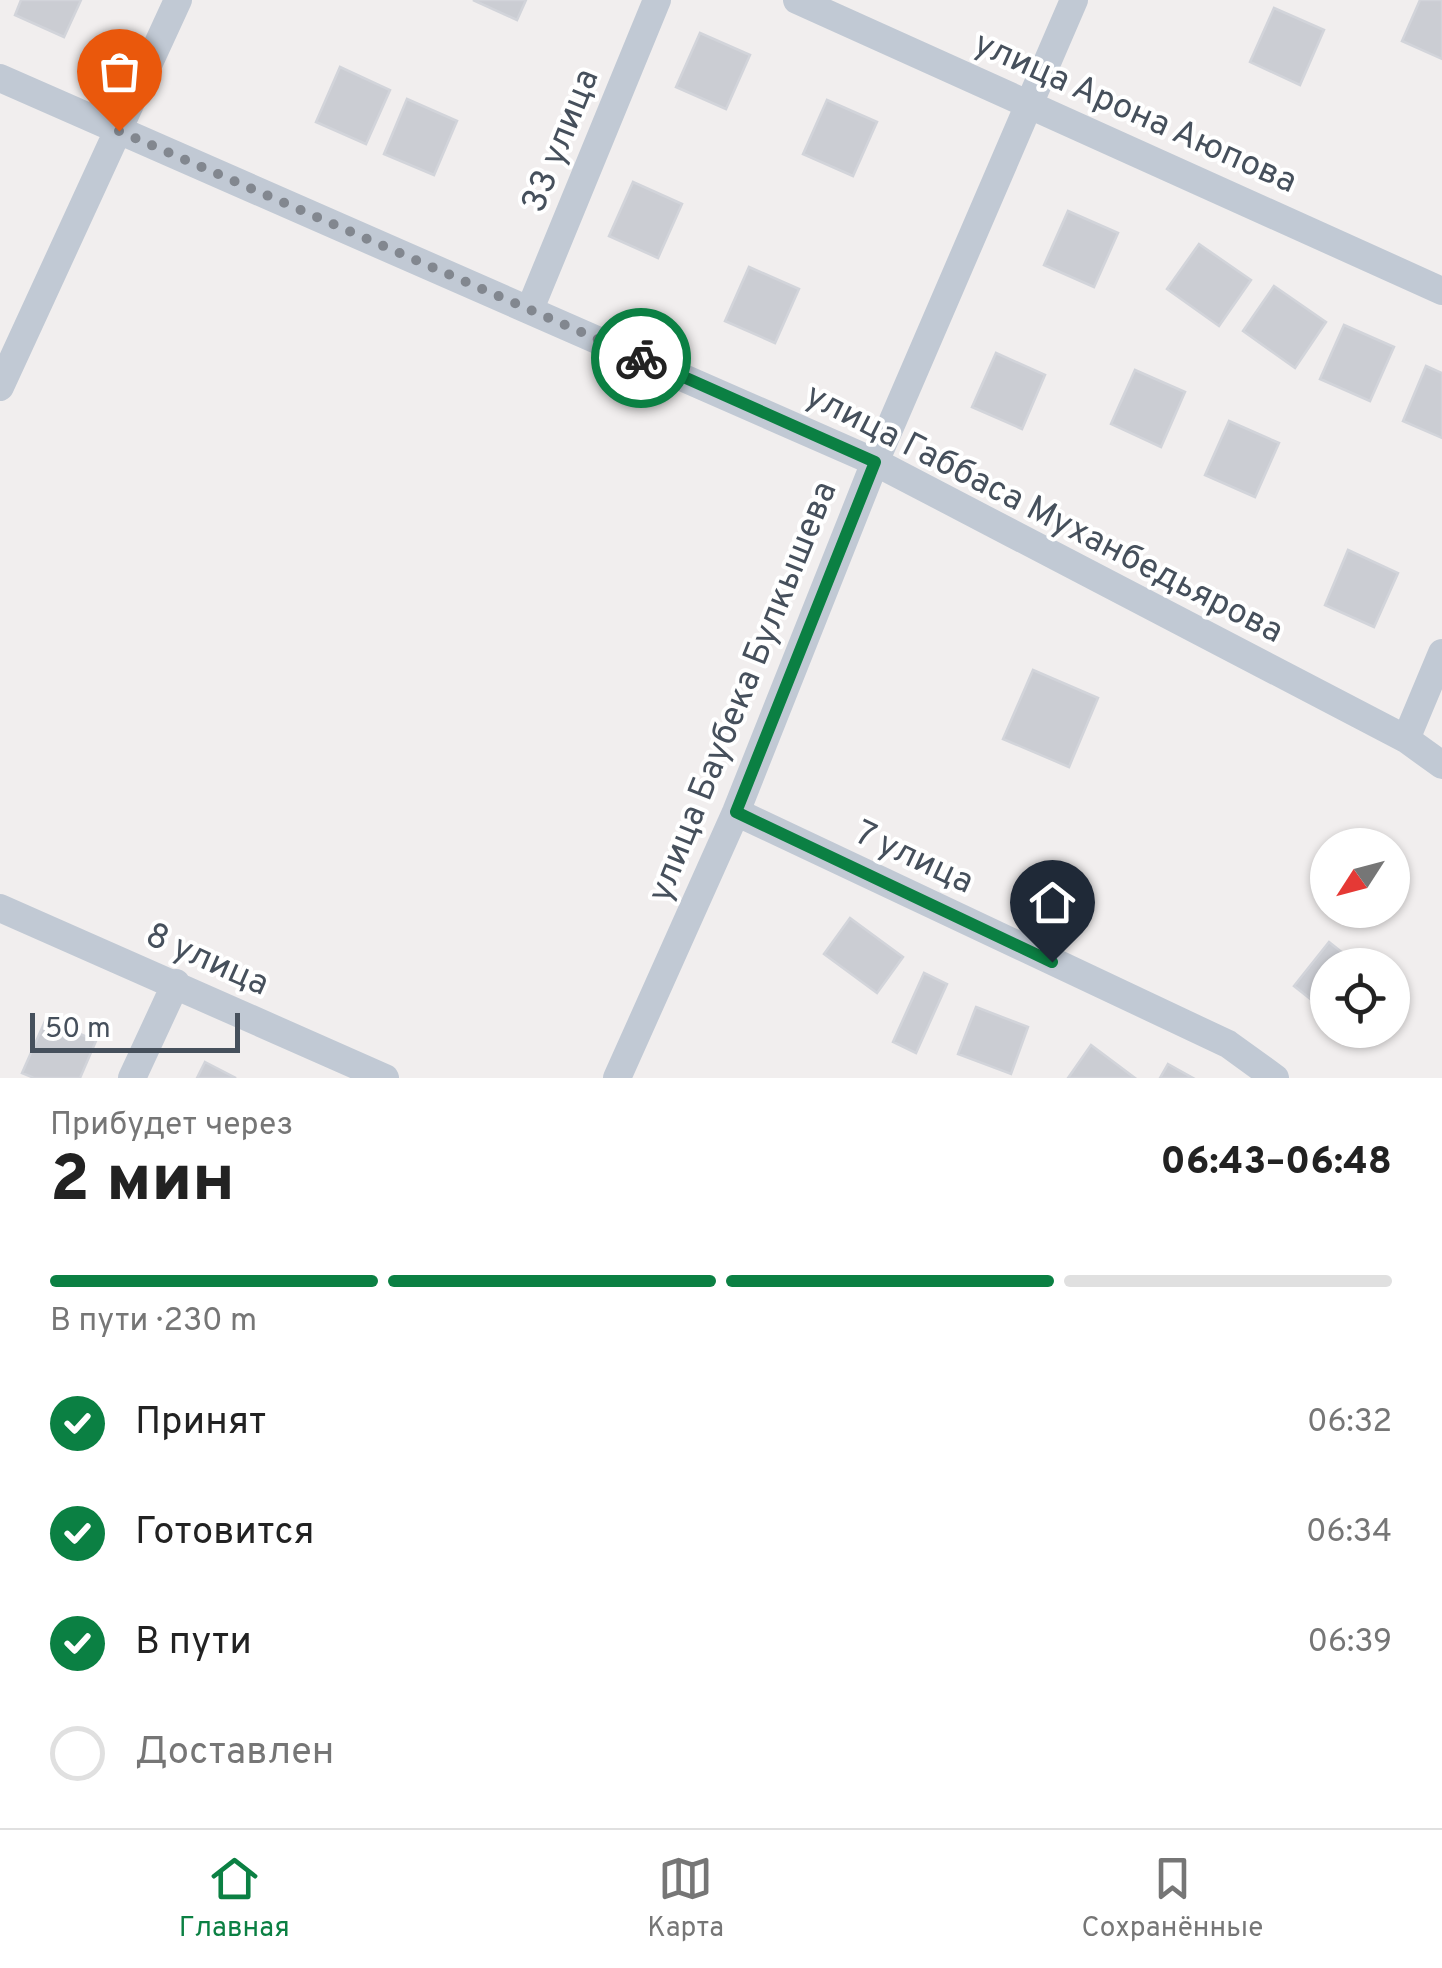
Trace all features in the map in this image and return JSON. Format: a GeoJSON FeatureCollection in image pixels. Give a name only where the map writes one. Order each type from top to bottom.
{"type":"FeatureCollection","features":[{"type":"Feature","properties":{"kind":"street"},"geometry":{"type":"LineString","coordinates":[[0,387],[178,0]]}},
{"type":"Feature","properties":{"kind":"street","name":"33 улица"},"geometry":{"type":"LineString","coordinates":[[530,310],[657,0]]}},
{"type":"Feature","properties":{"kind":"street","name":"улица Арона Аюпова"},"geometry":{"type":"LineString","coordinates":[[798,0],[1442,291]]}},
{"type":"Feature","properties":{"kind":"street","name":"улица Баубека Булкышева"},"geometry":{"type":"LineString","coordinates":[[617,1078],[736,812],[875,462],[1074,0]]}},
{"type":"Feature","properties":{"kind":"street","name":"улица Габбаса Муханбедьярова"},"geometry":{"type":"LineString","coordinates":[[0,78],[875,462],[1406,739],[1442,765]]}},
{"type":"Feature","properties":{"kind":"street"},"geometry":{"type":"LineString","coordinates":[[1406,739],[1442,653]]}},
{"type":"Feature","properties":{"kind":"street","name":"7 улица"},"geometry":{"type":"LineString","coordinates":[[736,812],[1228,1044],[1275,1078]]}},
{"type":"Feature","properties":{"kind":"street","name":"8 улица"},"geometry":{"type":"LineString","coordinates":[[0,908],[386,1078]]}},
{"type":"Feature","properties":{"kind":"street"},"geometry":{"type":"LineString","coordinates":[[132,1078],[176,984]]}},
{"type":"Feature","properties":{"kind":"building"},"geometry":{"type":"Polygon","coordinates":[[[21,0],[81,0],[64,37],[15,15],[21,0]]]}},
{"type":"Feature","properties":{"kind":"building"},"geometry":{"type":"Polygon","coordinates":[[[473,0],[526,0],[517,20],[473,0]]]}},
{"type":"Feature","properties":{"kind":"building"},"geometry":{"type":"Polygon","coordinates":[[[1420,0],[1442,0],[1442,59],[1402,41],[1420,0]]]}},
{"type":"Feature","properties":{"kind":"building"},"geometry":{"type":"Polygon","coordinates":[[[1274,8],[1324,30],[1300,85],[1250,62],[1274,8]]]}},
{"type":"Feature","properties":{"kind":"building"},"geometry":{"type":"Polygon","coordinates":[[[700,33],[750,55],[726,109],[676,87],[700,33]]]}},
{"type":"Feature","properties":{"kind":"building"},"geometry":{"type":"Polygon","coordinates":[[[340,67],[390,90],[366,144],[316,122],[340,67]]]}},
{"type":"Feature","properties":{"kind":"building"},"geometry":{"type":"Polygon","coordinates":[[[407,99],[457,121],[434,175],[384,154],[407,99]]]}},
{"type":"Feature","properties":{"kind":"building"},"geometry":{"type":"Polygon","coordinates":[[[827,100],[877,122],[853,176],[803,154],[827,100]]]}},
{"type":"Feature","properties":{"kind":"building"},"geometry":{"type":"Polygon","coordinates":[[[633,182],[682,204],[658,258],[609,236],[633,182]]]}},
{"type":"Feature","properties":{"kind":"building"},"geometry":{"type":"Polygon","coordinates":[[[1068,211],[1118,233],[1094,287],[1044,265],[1068,211]]]}},
{"type":"Feature","properties":{"kind":"building"},"geometry":{"type":"Polygon","coordinates":[[[1199,244],[1251,280],[1219,326],[1167,289],[1199,244]]]}},
{"type":"Feature","properties":{"kind":"building"},"geometry":{"type":"Polygon","coordinates":[[[749,267],[799,289],[775,343],[725,321],[749,267]]]}},
{"type":"Feature","properties":{"kind":"building"},"geometry":{"type":"Polygon","coordinates":[[[1274,286],[1326,322],[1295,368],[1243,331],[1274,286]]]}},
{"type":"Feature","properties":{"kind":"building"},"geometry":{"type":"Polygon","coordinates":[[[1344,325],[1394,347],[1370,401],[1320,379],[1344,325]]]}},
{"type":"Feature","properties":{"kind":"building"},"geometry":{"type":"Polygon","coordinates":[[[996,353],[1045,375],[1022,429],[972,407],[996,353]]]}},
{"type":"Feature","properties":{"kind":"building"},"geometry":{"type":"Polygon","coordinates":[[[1426,366],[1442,373],[1442,438],[1403,421],[1426,366]]]}},
{"type":"Feature","properties":{"kind":"building"},"geometry":{"type":"Polygon","coordinates":[[[1135,370],[1185,392],[1161,447],[1111,424],[1135,370]]]}},
{"type":"Feature","properties":{"kind":"building"},"geometry":{"type":"Polygon","coordinates":[[[1229,421],[1279,443],[1255,497],[1205,475],[1229,421]]]}},
{"type":"Feature","properties":{"kind":"building"},"geometry":{"type":"Polygon","coordinates":[[[1348,550],[1398,573],[1374,627],[1325,605],[1348,550]]]}},
{"type":"Feature","properties":{"kind":"building"},"geometry":{"type":"Polygon","coordinates":[[[1033,670],[1098,698],[1069,767],[1003,739],[1033,670]]]}},
{"type":"Feature","properties":{"kind":"building"},"geometry":{"type":"Polygon","coordinates":[[[850,918],[903,957],[877,993],[824,954],[850,918]]]}},
{"type":"Feature","properties":{"kind":"building"},"geometry":{"type":"Polygon","coordinates":[[[1310,966],[1310,999],[1294,986],[1310,966]]]}},
{"type":"Feature","properties":{"kind":"building"},"geometry":{"type":"Polygon","coordinates":[[[924,973],[947,984],[916,1053],[893,1042],[924,973]]]}},
{"type":"Feature","properties":{"kind":"building"},"geometry":{"type":"Polygon","coordinates":[[[976,1007],[1028,1027],[1011,1074],[958,1054],[976,1007]]]}},
{"type":"Feature","properties":{"kind":"building"},"geometry":{"type":"Polygon","coordinates":[[[46,1019],[96,1041],[80,1078],[34,1078],[22,1073],[46,1019]]]}},
{"type":"Feature","properties":{"kind":"building"},"geometry":{"type":"Polygon","coordinates":[[[1091,1045],[1135,1078],[1068,1078],[1091,1045]]]}},
{"type":"Feature","properties":{"kind":"building"},"geometry":{"type":"Polygon","coordinates":[[[205,1062],[236,1078],[197,1078],[205,1062]]]}},
{"type":"Feature","properties":{"kind":"building"},"geometry":{"type":"Polygon","coordinates":[[[1168,1064],[1193,1078],[1160,1078],[1168,1064]]]}},
{"type":"Feature","properties":{"kind":"way so far"},"geometry":{"type":"LineString","coordinates":[[119,131],[641,358]]}},
{"type":"Feature","properties":{"kind":"route"},"geometry":{"type":"LineString","coordinates":[[641,358],[875,462],[736,812],[1052,962]]}}]}
